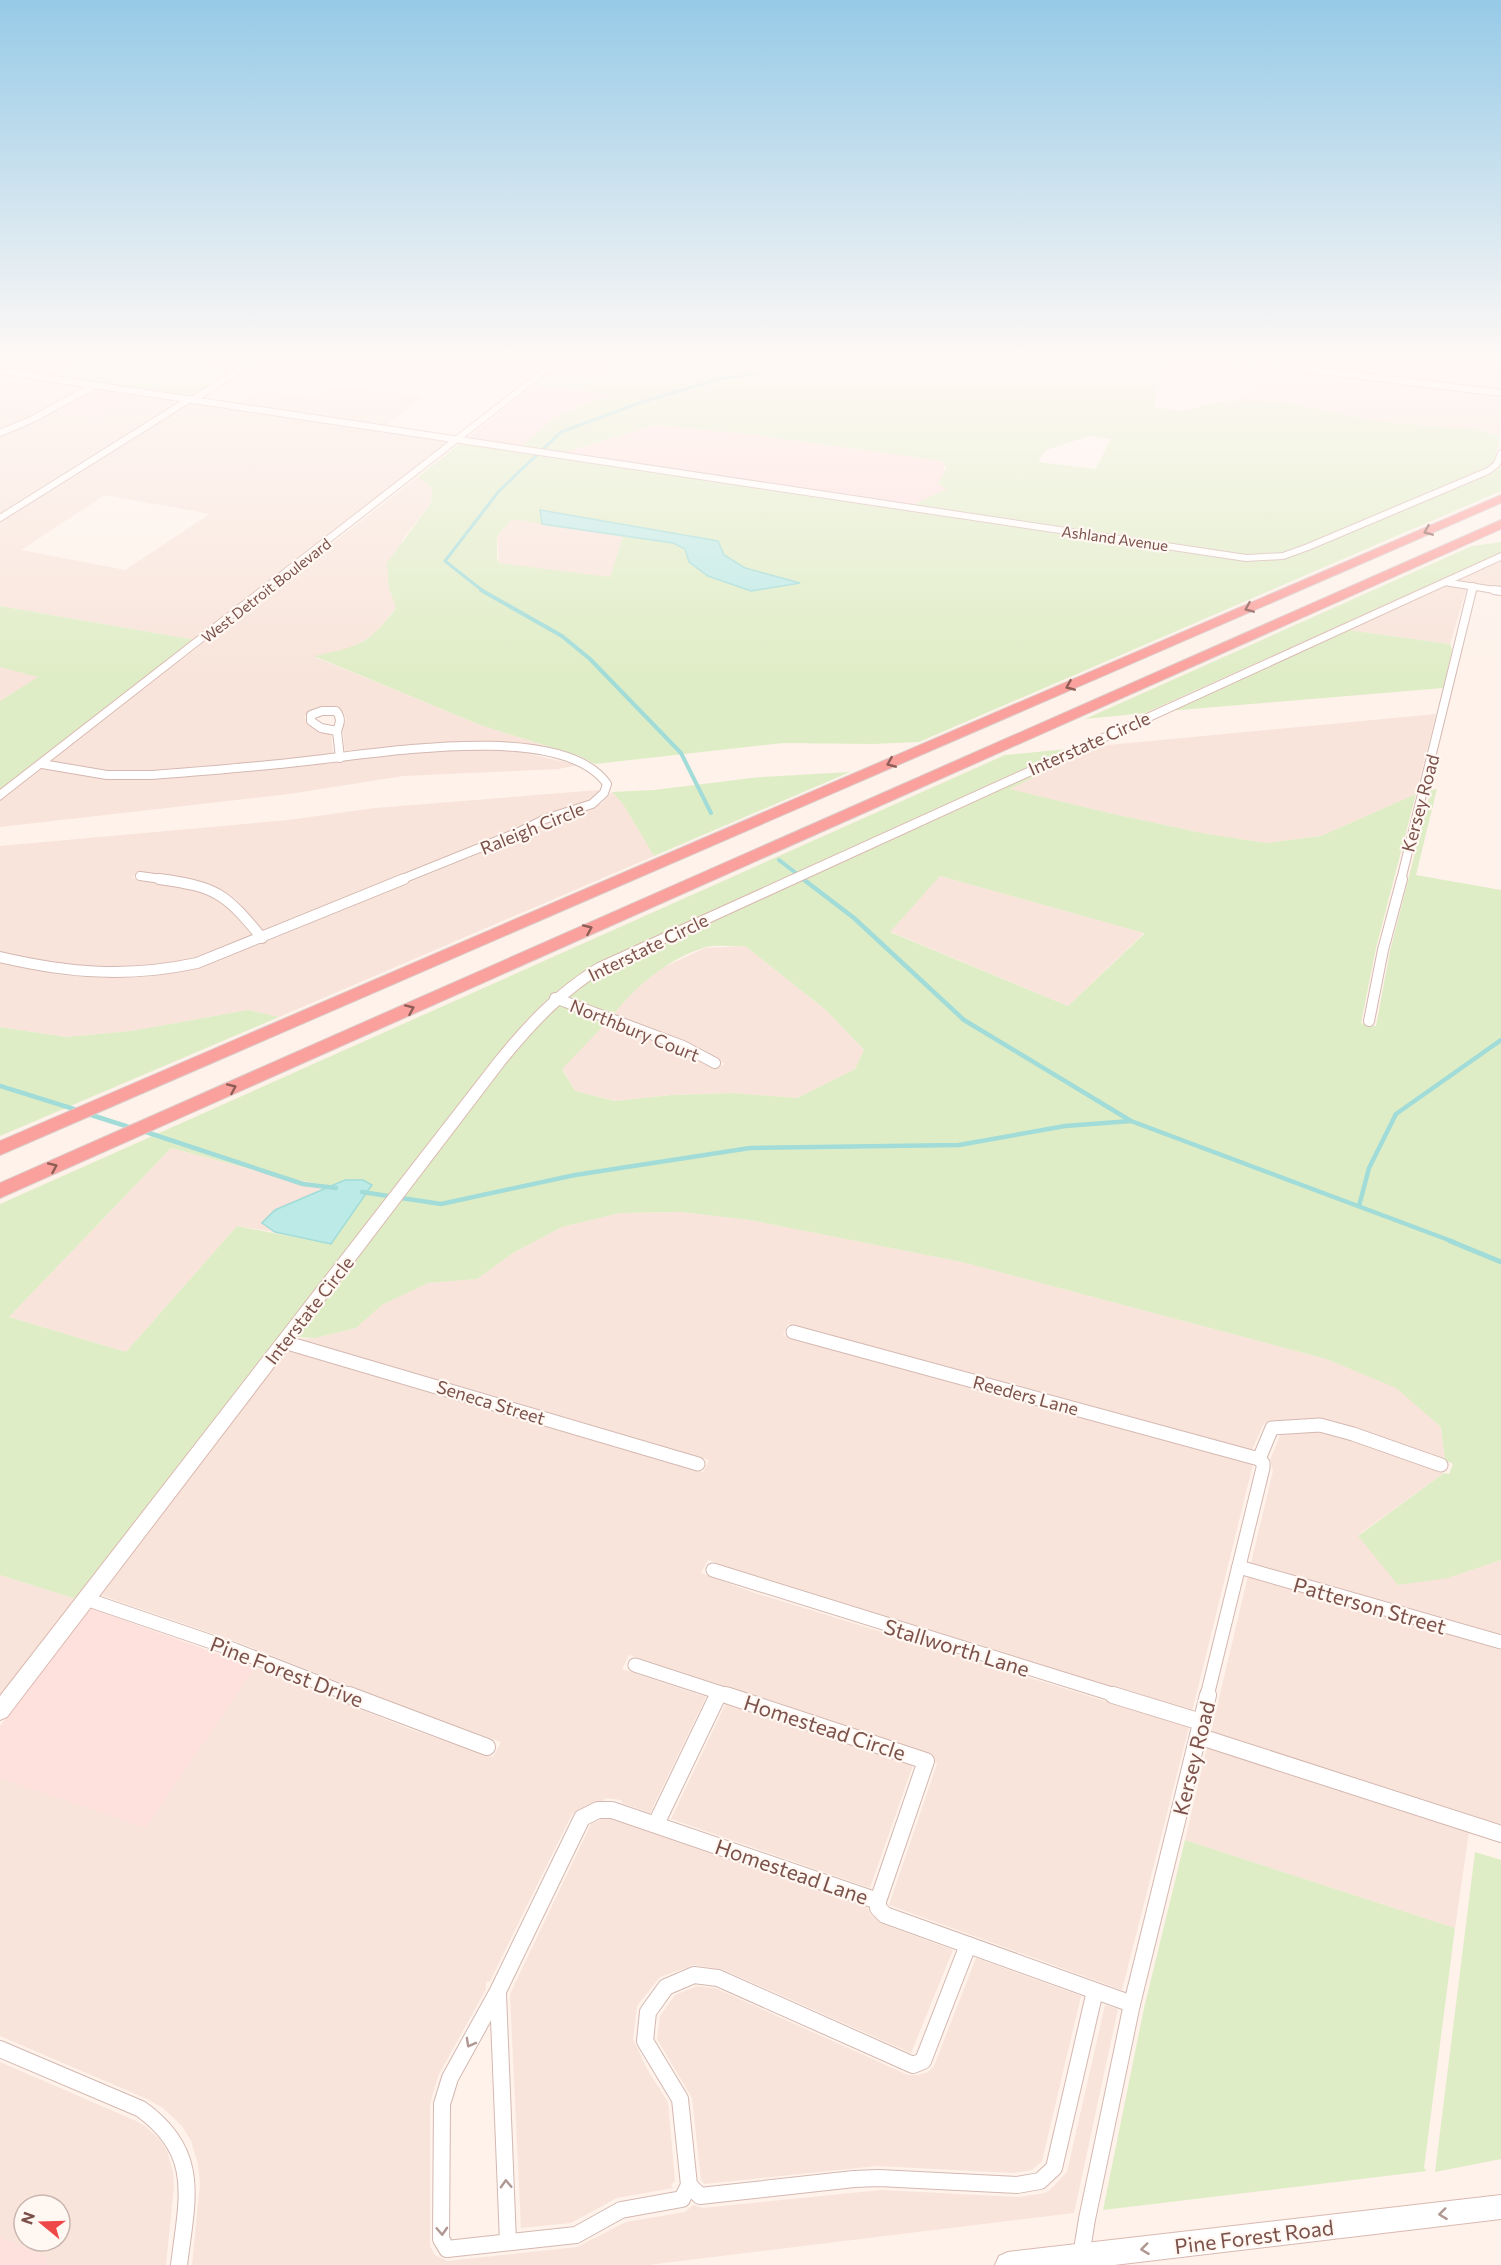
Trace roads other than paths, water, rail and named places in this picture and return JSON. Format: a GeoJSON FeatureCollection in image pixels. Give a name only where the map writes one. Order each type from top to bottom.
{"type":"FeatureCollection","features":[{"type":"Feature","properties":{"kind":"highway"},"geometry":{"type":"LineString","coordinates":[[0,1149],[1501,499]]}},
{"type":"Feature","properties":{"kind":"highway"},"geometry":{"type":"LineString","coordinates":[[0,1191],[1501,524]]}},
{"type":"Feature","properties":{"kind":"street"},"geometry":{"type":"LineString","coordinates":[[0,518],[85,466]]}},
{"type":"Feature","properties":{"kind":"street","name":"West Detroit Boulevard"},"geometry":{"type":"LineString","coordinates":[[0,796],[427,466]]}},
{"type":"Feature","properties":{"kind":"street","name":"Ashland Avenue"},"geometry":{"type":"LineString","coordinates":[[636,466],[1246,558],[1269,558],[1300,550],[1488,471],[1495,466]]}},
{"type":"Feature","properties":{"kind":"street","name":"Interstate Circle"},"geometry":{"type":"LineString","coordinates":[[0,1711],[500,1061],[536,1017],[555,998],[601,967],[1501,556]]}},
{"type":"Feature","properties":{"kind":"street"},"geometry":{"type":"LineString","coordinates":[[1444,582],[1501,591]]}},
{"type":"Feature","properties":{"kind":"street","name":"Kersey Road"},"geometry":{"type":"LineString","coordinates":[[1369,1021],[1383,950],[1427,782],[1473,586]]}},
{"type":"Feature","properties":{"kind":"street"},"geometry":{"type":"LineString","coordinates":[[337,731],[340,758]]}},
{"type":"Feature","properties":{"kind":"street","name":"Raleigh Circle"},"geometry":{"type":"LineString","coordinates":[[0,957],[44,968],[83,974],[146,974],[197,963],[519,832],[548,818],[589,806],[606,790],[605,779],[592,767],[570,759],[521,749],[477,746],[141,775],[87,772],[42,764]]}},
{"type":"Feature","properties":{"kind":"street"},"geometry":{"type":"LineString","coordinates":[[140,876],[196,887],[222,895],[231,901],[262,938]]}},
{"type":"Feature","properties":{"kind":"street","name":"Northbury Court"},"geometry":{"type":"LineString","coordinates":[[555,998],[639,1028],[683,1046],[715,1063]]}},
{"type":"Feature","properties":{"kind":"street","name":"Reeders Lane"},"geometry":{"type":"LineString","coordinates":[[794,1332],[1259,1459]]}},
{"type":"Feature","properties":{"kind":"street","name":"Seneca Street"},"geometry":{"type":"LineString","coordinates":[[284,1342],[698,1464]]}},
{"type":"Feature","properties":{"kind":"street","name":"Kersey Road"},"geometry":{"type":"LineString","coordinates":[[1082,2261],[1089,2208],[1132,2004],[1263,1468],[1263,1463],[1259,1459],[1272,1428],[1320,1425],[1353,1434],[1442,1466]]}},
{"type":"Feature","properties":{"kind":"street","name":"Patterson Street"},"geometry":{"type":"LineString","coordinates":[[1239,1567],[1501,1642]]}},
{"type":"Feature","properties":{"kind":"street","name":"Stallworth Lane"},"geometry":{"type":"LineString","coordinates":[[713,1570],[1200,1729],[1501,1834]]}},
{"type":"Feature","properties":{"kind":"street","name":"Pine Forest Drive"},"geometry":{"type":"LineString","coordinates":[[86,1599],[235,1650],[412,1720],[487,1746]]}},
{"type":"Feature","properties":{"kind":"street","name":"Homestead Circle"},"geometry":{"type":"LineString","coordinates":[[635,1665],[926,1761],[878,1900]]}},
{"type":"Feature","properties":{"kind":"street","name":"Homestead Circle"},"geometry":{"type":"LineString","coordinates":[[656,1824],[719,1693]]}},
{"type":"Feature","properties":{"kind":"street","name":"Homestead Lane"},"geometry":{"type":"LineString","coordinates":[[498,1991],[582,1818],[598,1810],[612,1809],[878,1900],[878,1908],[885,1916],[1132,2004]]}},
{"type":"Feature","properties":{"kind":"street"},"geometry":{"type":"LineString","coordinates":[[498,1991],[450,2079],[442,2104],[441,2240],[447,2249],[576,2235],[621,2210],[682,2199],[688,2185],[680,2099],[645,2041],[648,2012],[666,1987],[694,1975],[718,1978],[913,2065],[922,2061],[968,1946]]}},
{"type":"Feature","properties":{"kind":"street"},"geometry":{"type":"LineString","coordinates":[[498,1991],[508,2242]]}},
{"type":"Feature","properties":{"kind":"street"},"geometry":{"type":"LineString","coordinates":[[688,2185],[700,2196],[854,2179],[879,2178],[1017,2186],[1040,2181],[1054,2168],[1095,1991]]}},
{"type":"Feature","properties":{"kind":"street"},"geometry":{"type":"LineString","coordinates":[[0,2049],[141,2109],[171,2132],[179,2145],[186,2168],[187,2186],[179,2265]]}},
{"type":"Feature","properties":{"kind":"street","name":"Pine Forest Road"},"geometry":{"type":"LineString","coordinates":[[1008,2265],[1082,2261],[1501,2207]]}},
{"type":"Feature","properties":{"kind":"water"},"geometry":{"type":"Polygon","coordinates":[[[540,510],[718,541],[724,555],[745,568],[800,583],[751,591],[708,576],[689,562],[685,549],[673,543],[542,524],[540,510]]]}},
{"type":"Feature","properties":{"kind":"water"},"geometry":{"type":"Polygon","coordinates":[[[345,1180],[363,1180],[372,1185],[331,1244],[275,1232],[262,1223],[275,1210],[345,1180]]]}},
{"type":"Feature","properties":{"kind":"waterway"},"geometry":{"type":"LineString","coordinates":[[483,591],[445,561],[499,491],[526,466]]}},
{"type":"Feature","properties":{"kind":"waterway"},"geometry":{"type":"LineString","coordinates":[[481,590],[562,636],[590,659],[681,753],[711,813]]}},
{"type":"Feature","properties":{"kind":"waterway"},"geometry":{"type":"LineString","coordinates":[[779,860],[805,880]]}},
{"type":"Feature","properties":{"kind":"waterway"},"geometry":{"type":"LineString","coordinates":[[803,879],[854,918],[964,1020],[1131,1121]]}},
{"type":"Feature","properties":{"kind":"waterway"},"geometry":{"type":"LineString","coordinates":[[1359,1206],[1369,1168],[1396,1114],[1501,1040]]}},
{"type":"Feature","properties":{"kind":"waterway"},"geometry":{"type":"LineString","coordinates":[[0,1086],[77,1110]]}},
{"type":"Feature","properties":{"kind":"waterway"},"geometry":{"type":"LineString","coordinates":[[88,1114],[132,1128]]}},
{"type":"Feature","properties":{"kind":"waterway"},"geometry":{"type":"LineString","coordinates":[[362,1192],[441,1204],[575,1175],[750,1148],[959,1145],[1065,1126],[1131,1121]]}},
{"type":"Feature","properties":{"kind":"waterway"},"geometry":{"type":"LineString","coordinates":[[1131,1121],[1454,1242]]}},
{"type":"Feature","properties":{"kind":"waterway"},"geometry":{"type":"LineString","coordinates":[[143,1131],[303,1184],[336,1188]]}},
{"type":"Feature","properties":{"kind":"waterway"},"geometry":{"type":"LineString","coordinates":[[1450,1241],[1501,1262]]}}]}
